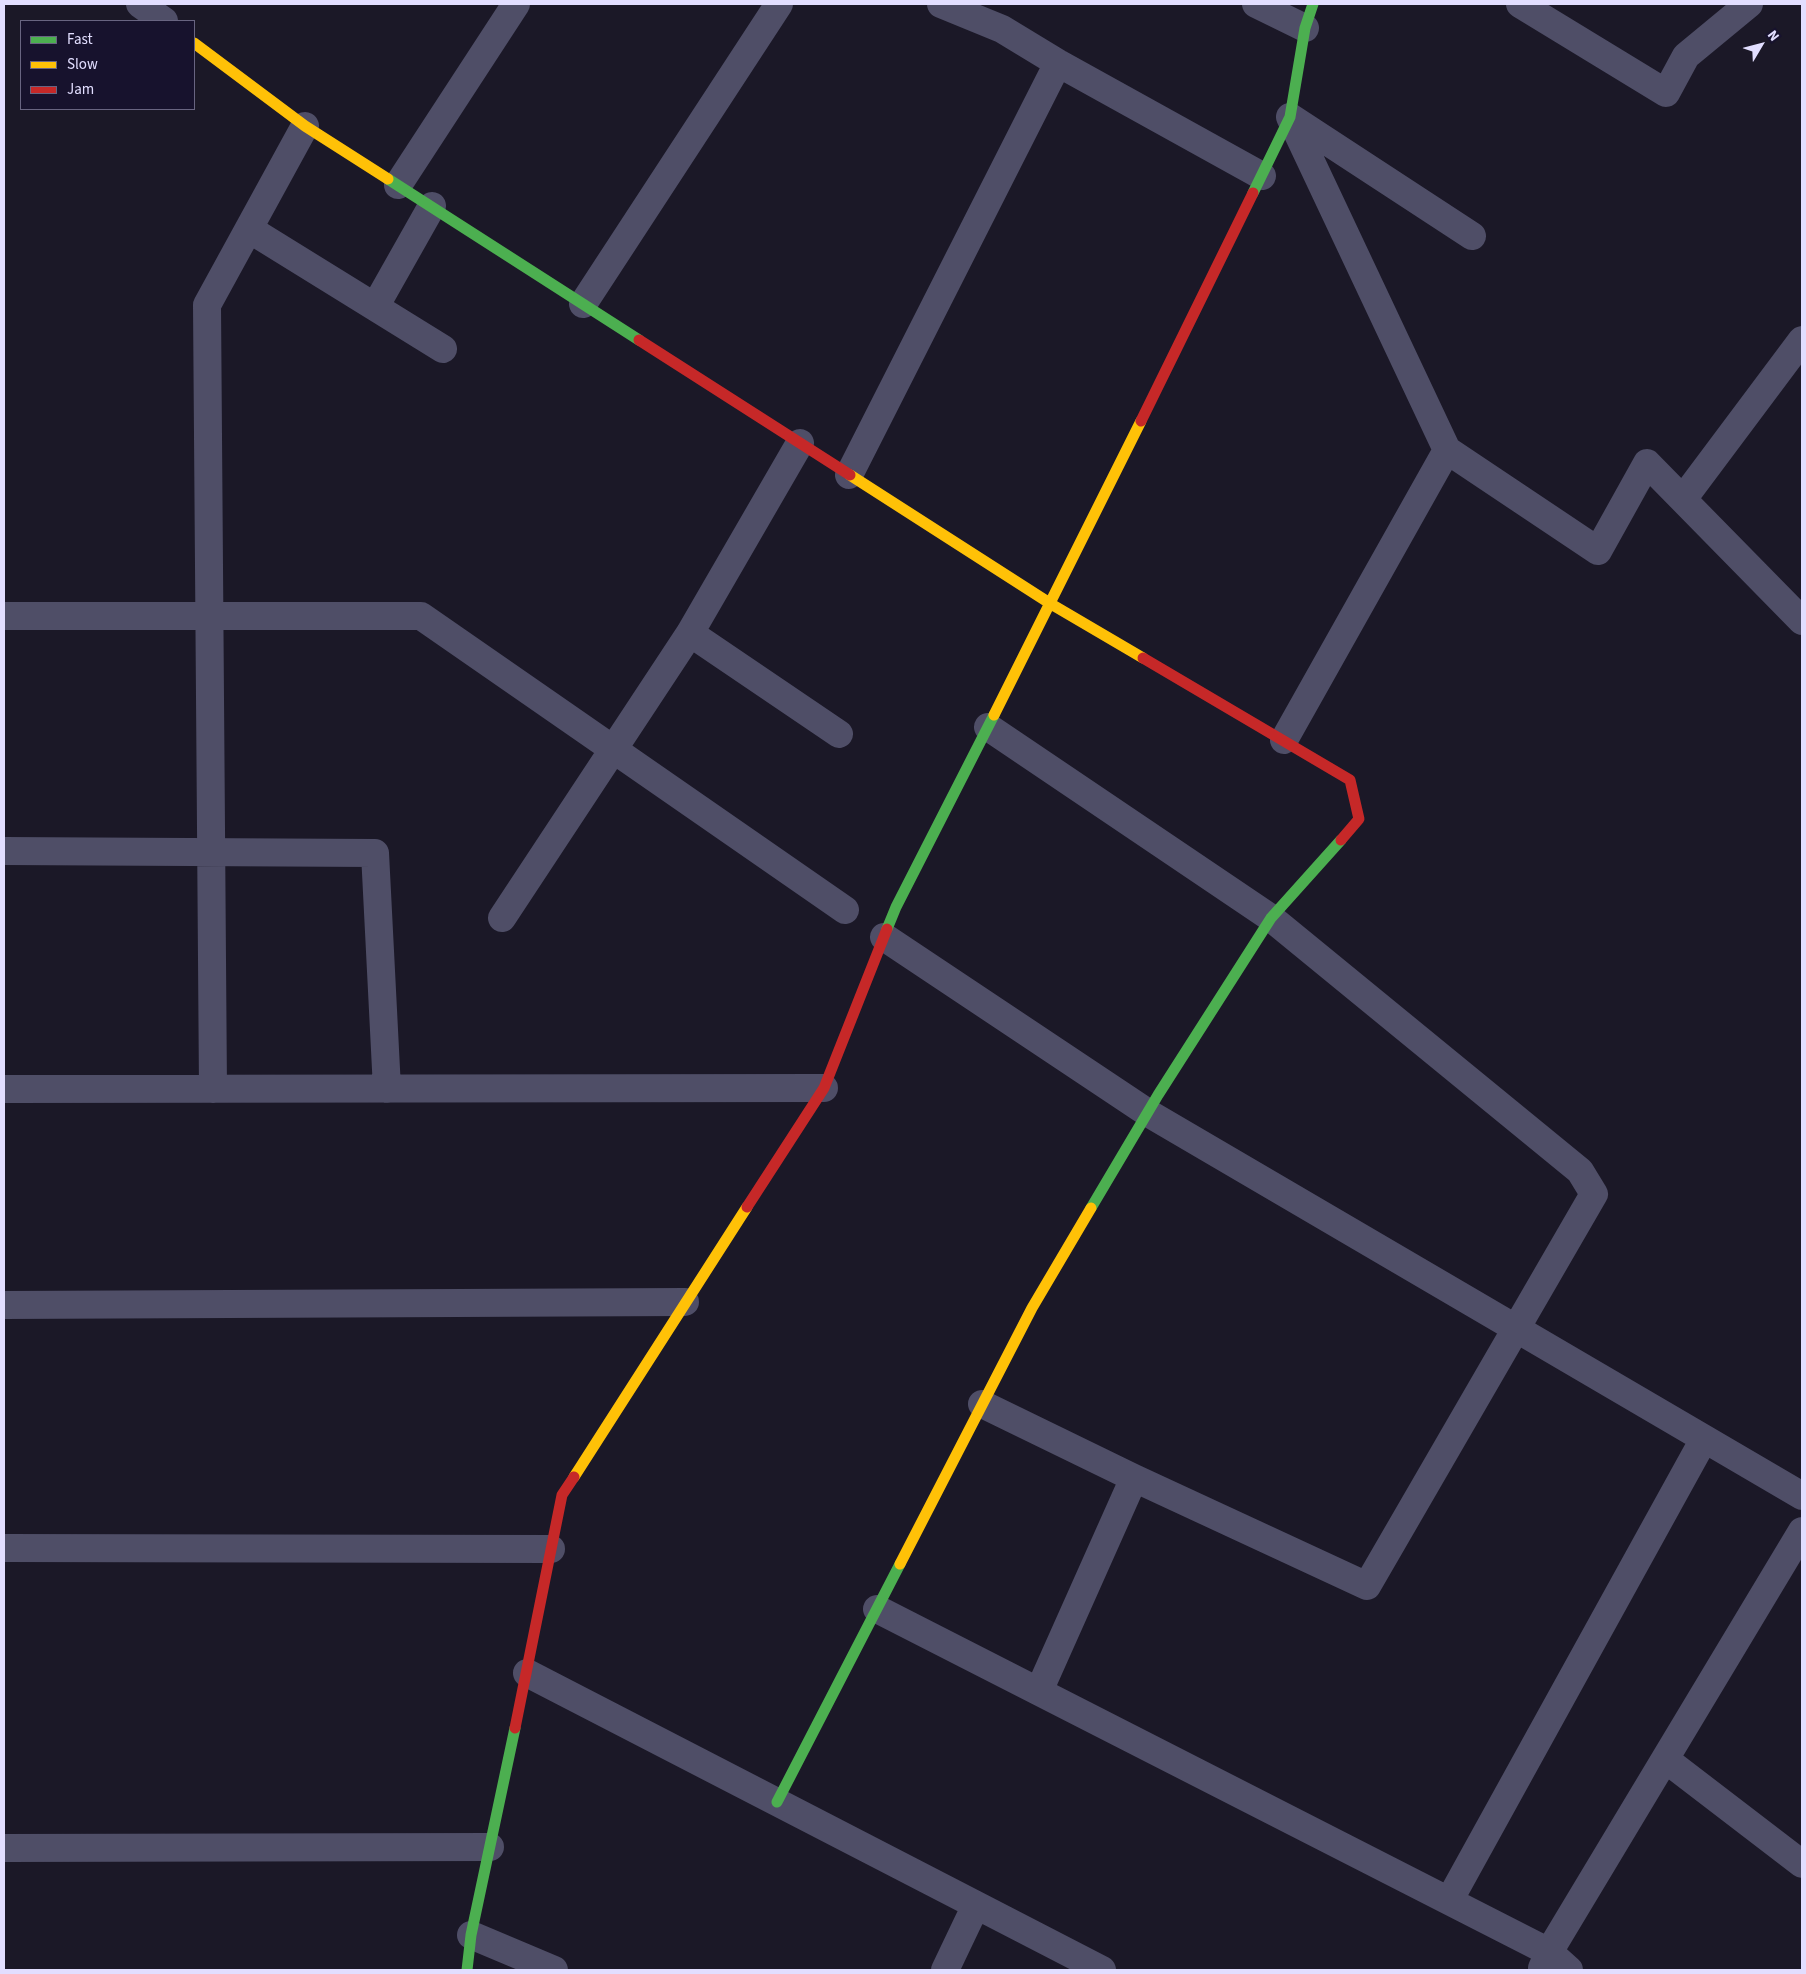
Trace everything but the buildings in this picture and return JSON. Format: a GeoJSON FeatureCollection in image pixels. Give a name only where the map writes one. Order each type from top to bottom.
{"type":"FeatureCollection","features":[{"type":"Feature","properties":{"kind":"street"},"geometry":{"type":"LineString","coordinates":[[140,4],[163,20]]}},
{"type":"Feature","properties":{"kind":"street"},"geometry":{"type":"LineString","coordinates":[[583,304],[780,4]]}},
{"type":"Feature","properties":{"kind":"street"},"geometry":{"type":"LineString","coordinates":[[941,4],[1002,29],[1058,63],[1262,176]]}},
{"type":"Feature","properties":{"kind":"street"},"geometry":{"type":"LineString","coordinates":[[467,1970],[471,1935],[527,1673],[562,1495],[824,1088],[896,907],[1051,604],[1290,117],[1309,16],[1256,4]]}},
{"type":"Feature","properties":{"kind":"street"},"geometry":{"type":"LineString","coordinates":[[1520,4],[1666,94],[1686,56],[1749,4]]}},
{"type":"Feature","properties":{"kind":"street"},"geometry":{"type":"LineString","coordinates":[[398,185],[510,6]]}},
{"type":"Feature","properties":{"kind":"street"},"geometry":{"type":"LineString","coordinates":[[195,44],[306,126],[1051,604],[1350,780],[1359,819],[1271,918],[1148,1113],[1032,1308],[777,1802]]}},
{"type":"Feature","properties":{"kind":"street"},"geometry":{"type":"LineString","coordinates":[[849,475],[1058,63]]}},
{"type":"Feature","properties":{"kind":"street"},"geometry":{"type":"LineString","coordinates":[[1290,117],[1472,236]]}},
{"type":"Feature","properties":{"kind":"street"},"geometry":{"type":"LineString","coordinates":[[1290,117],[1447,450],[1598,551],[1647,463],[1802,621]]}},
{"type":"Feature","properties":{"kind":"street"},"geometry":{"type":"LineString","coordinates":[[212,1089],[207,305],[306,126]]}},
{"type":"Feature","properties":{"kind":"street"},"geometry":{"type":"LineString","coordinates":[[375,308],[432,206]]}},
{"type":"Feature","properties":{"kind":"street"},"geometry":{"type":"LineString","coordinates":[[249,229],[443,349]]}},
{"type":"Feature","properties":{"kind":"street"},"geometry":{"type":"LineString","coordinates":[[1683,499],[1798,355]]}},
{"type":"Feature","properties":{"kind":"street"},"geometry":{"type":"LineString","coordinates":[[502,918],[690,633],[800,443]]}},
{"type":"Feature","properties":{"kind":"street"},"geometry":{"type":"LineString","coordinates":[[1284,740],[1447,450]]}},
{"type":"Feature","properties":{"kind":"street"},"geometry":{"type":"LineString","coordinates":[[4,616],[421,616],[845,910]]}},
{"type":"Feature","properties":{"kind":"street"},"geometry":{"type":"LineString","coordinates":[[690,633],[838,734]]}},
{"type":"Feature","properties":{"kind":"street"},"geometry":{"type":"LineString","coordinates":[[982,1404],[1134,1478],[1367,1586],[1594,1194],[1580,1171],[1271,918],[988,727]]}},
{"type":"Feature","properties":{"kind":"street"},"geometry":{"type":"LineString","coordinates":[[4,851],[375,853],[388,1089]]}},
{"type":"Feature","properties":{"kind":"street"},"geometry":{"type":"LineString","coordinates":[[884,937],[1148,1113],[1802,1496]]}},
{"type":"Feature","properties":{"kind":"street"},"geometry":{"type":"LineString","coordinates":[[4,1089],[824,1088]]}},
{"type":"Feature","properties":{"kind":"street"},"geometry":{"type":"LineString","coordinates":[[4,1305],[685,1302]]}},
{"type":"Feature","properties":{"kind":"street"},"geometry":{"type":"LineString","coordinates":[[1449,1901],[1704,1439]]}},
{"type":"Feature","properties":{"kind":"street"},"geometry":{"type":"LineString","coordinates":[[1039,1691],[1134,1478]]}},
{"type":"Feature","properties":{"kind":"street"},"geometry":{"type":"LineString","coordinates":[[1545,1961],[1802,1531]]}},
{"type":"Feature","properties":{"kind":"street"},"geometry":{"type":"LineString","coordinates":[[4,1548],[551,1549]]}},
{"type":"Feature","properties":{"kind":"street"},"geometry":{"type":"LineString","coordinates":[[877,1609],[1449,1901],[1545,1961],[1569,1970]]}},
{"type":"Feature","properties":{"kind":"street"},"geometry":{"type":"LineString","coordinates":[[527,1673],[1102,1970]]}},
{"type":"Feature","properties":{"kind":"street"},"geometry":{"type":"LineString","coordinates":[[1665,1759],[1802,1864]]}},
{"type":"Feature","properties":{"kind":"street"},"geometry":{"type":"LineString","coordinates":[[4,1848],[490,1847]]}},
{"type":"Feature","properties":{"kind":"street"},"geometry":{"type":"LineString","coordinates":[[945,1970],[976,1905]]}},
{"type":"Feature","properties":{"kind":"street"},"geometry":{"type":"LineString","coordinates":[[471,1935],[554,1970]]}},
{"type":"Feature","properties":{"kind":"traffic: fast"},"geometry":{"type":"LineString","coordinates":[[1253,193],[1290,117],[1305,28],[1313,4]]}},
{"type":"Feature","properties":{"kind":"traffic: fast"},"geometry":{"type":"LineString","coordinates":[[388,179],[639,340]]}},
{"type":"Feature","properties":{"kind":"traffic: fast"},"geometry":{"type":"LineString","coordinates":[[887,929],[896,907],[994,715]]}},
{"type":"Feature","properties":{"kind":"traffic: fast"},"geometry":{"type":"LineString","coordinates":[[1091,1208],[1158,1095],[1271,918],[1341,840]]}},
{"type":"Feature","properties":{"kind":"traffic: fast"},"geometry":{"type":"LineString","coordinates":[[777,1802],[900,1564]]}},
{"type":"Feature","properties":{"kind":"traffic: fast"},"geometry":{"type":"LineString","coordinates":[[467,1970],[471,1935],[515,1728]]}},
{"type":"Feature","properties":{"kind":"traffic: slow"},"geometry":{"type":"LineString","coordinates":[[195,44],[305,126],[388,179]]}},
{"type":"Feature","properties":{"kind":"traffic: slow"},"geometry":{"type":"LineString","coordinates":[[994,715],[1141,421]]}},
{"type":"Feature","properties":{"kind":"traffic: slow"},"geometry":{"type":"LineString","coordinates":[[850,475],[1051,604],[1143,658]]}},
{"type":"Feature","properties":{"kind":"traffic: slow"},"geometry":{"type":"LineString","coordinates":[[574,1477],[747,1207]]}},
{"type":"Feature","properties":{"kind":"traffic: slow"},"geometry":{"type":"LineString","coordinates":[[900,1564],[1032,1308],[1091,1208]]}},
{"type":"Feature","properties":{"kind":"traffic: jam"},"geometry":{"type":"LineString","coordinates":[[1141,421],[1253,193]]}},
{"type":"Feature","properties":{"kind":"traffic: jam"},"geometry":{"type":"LineString","coordinates":[[639,340],[850,475]]}},
{"type":"Feature","properties":{"kind":"traffic: jam"},"geometry":{"type":"LineString","coordinates":[[1143,658],[1350,780],[1359,819],[1341,840]]}},
{"type":"Feature","properties":{"kind":"traffic: jam"},"geometry":{"type":"LineString","coordinates":[[747,1207],[824,1088],[887,929]]}},
{"type":"Feature","properties":{"kind":"traffic: jam"},"geometry":{"type":"LineString","coordinates":[[515,1728],[562,1495],[574,1477]]}}]}
